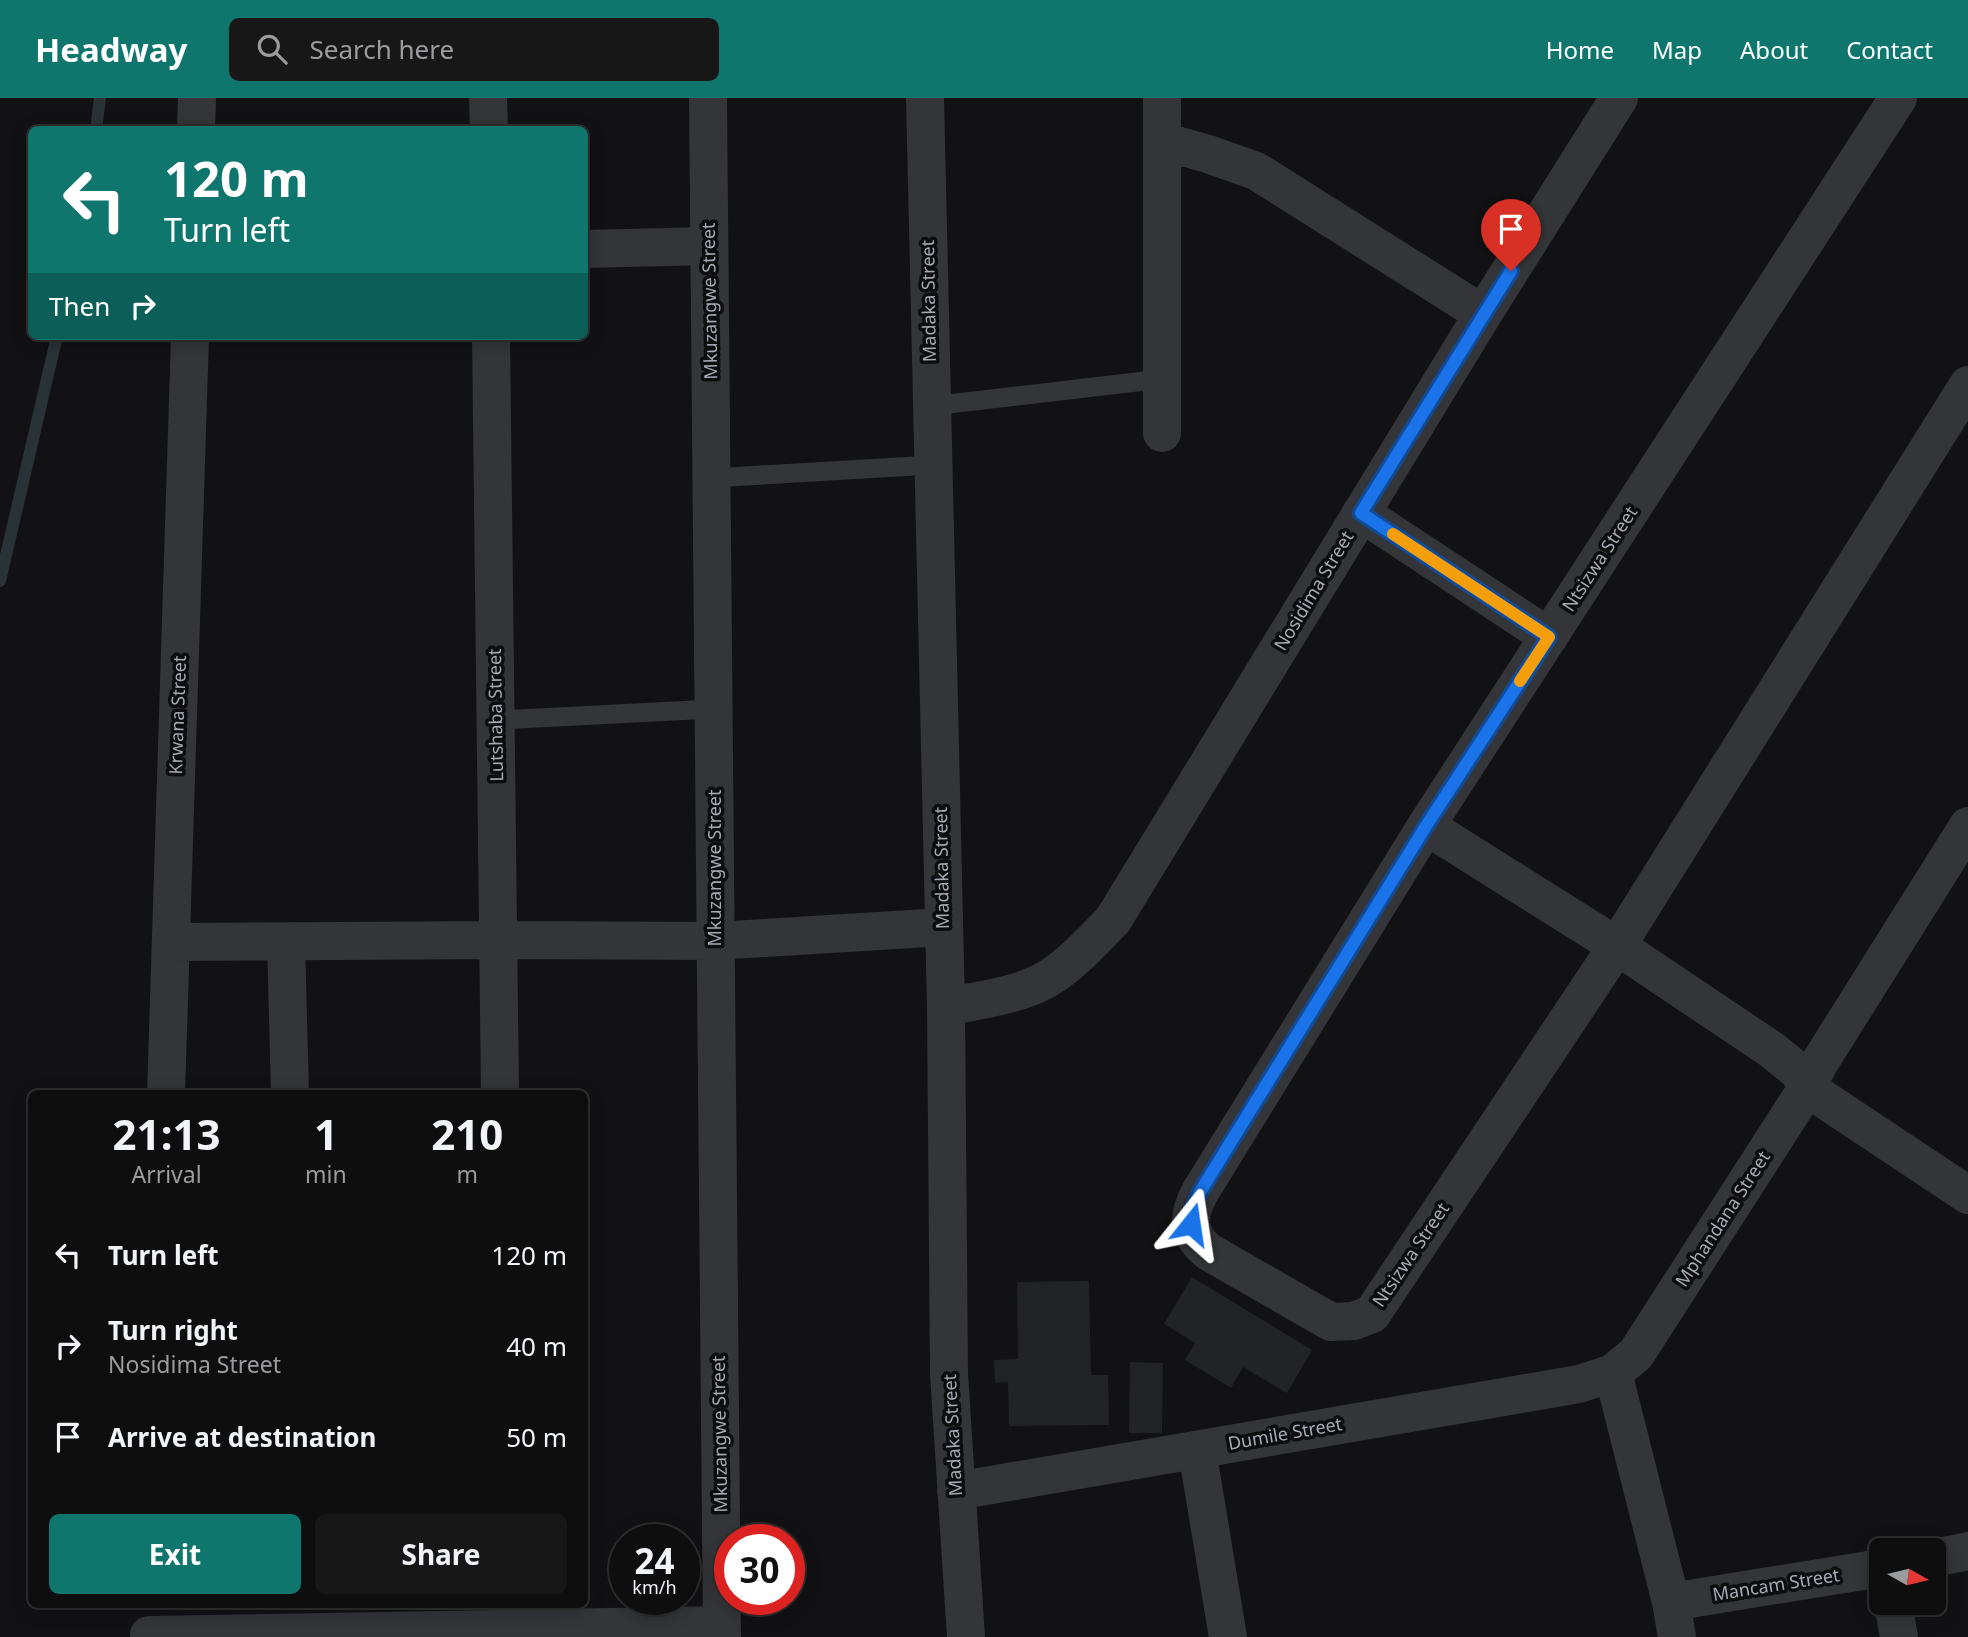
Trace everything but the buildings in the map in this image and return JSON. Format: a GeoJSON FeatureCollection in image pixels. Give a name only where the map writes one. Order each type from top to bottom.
{"type":"FeatureCollection","features":[{"type":"Feature","properties":{"kind":"street"},"geometry":{"type":"LineString","coordinates":[[196,126],[197,98]]}},
{"type":"Feature","properties":{"kind":"street"},"geometry":{"type":"LineString","coordinates":[[488,98],[489,126]]}},
{"type":"Feature","properties":{"kind":"street","name":"Mkuzangwe Street"},"geometry":{"type":"LineString","coordinates":[[708,98],[722,1631]]}},
{"type":"Feature","properties":{"kind":"street","name":"Madaka Street"},"geometry":{"type":"LineString","coordinates":[[925,98],[946,1007],[949,1374],[966,1637]]}},
{"type":"Feature","properties":{"kind":"street"},"geometry":{"type":"LineString","coordinates":[[1162,98],[1162,433]]}},
{"type":"Feature","properties":{"kind":"street","name":"Nosidima Street"},"geometry":{"type":"LineString","coordinates":[[946,1007],[1017,991],[1048,978],[1082,951],[1113,920],[1483,314],[1619,98]]}},
{"type":"Feature","properties":{"kind":"street","name":"Ntsizwa Street"},"geometry":{"type":"LineString","coordinates":[[1898,98],[1426,826],[1195,1201],[1190,1215],[1191,1224],[1200,1245],[1331,1322],[1354,1321],[1372,1314],[1617,946],[1968,386]]}},
{"type":"Feature","properties":{"kind":"street"},"geometry":{"type":"LineString","coordinates":[[1162,141],[1256,171],[1483,314]]}},
{"type":"Feature","properties":{"kind":"street"},"geometry":{"type":"LineString","coordinates":[[588,249],[709,246]]}},
{"type":"Feature","properties":{"kind":"street","name":"Krwana Street"},"geometry":{"type":"LineString","coordinates":[[166,1090],[190,340]]}},
{"type":"Feature","properties":{"kind":"street","name":"Lutshaba Street"},"geometry":{"type":"LineString","coordinates":[[491,340],[500,1090]]}},
{"type":"Feature","properties":{"kind":"street"},"geometry":{"type":"LineString","coordinates":[[1361,513],[1549,637]]}},
{"type":"Feature","properties":{"kind":"street"},"geometry":{"type":"LineString","coordinates":[[1426,826],[1617,946],[1780,1056],[1799,1072],[1807,1088],[1968,1195]]}},
{"type":"Feature","properties":{"kind":"street","name":"Mphandana Street"},"geometry":{"type":"LineString","coordinates":[[1613,1373],[1636,1354],[1807,1088],[1818,1065],[1968,826]]}},
{"type":"Feature","properties":{"kind":"street"},"geometry":{"type":"LineString","coordinates":[[171,942],[715,942],[944,926]]}},
{"type":"Feature","properties":{"kind":"street"},"geometry":{"type":"LineString","coordinates":[[286,942],[290,1090]]}},
{"type":"Feature","properties":{"kind":"street"},"geometry":{"type":"LineString","coordinates":[[1613,1373],[1674,1619]]}},
{"type":"Feature","properties":{"kind":"street","name":"Dumile Street"},"geometry":{"type":"LineString","coordinates":[[956,1491],[1579,1384],[1613,1373]]}},
{"type":"Feature","properties":{"kind":"street"},"geometry":{"type":"LineString","coordinates":[[1196,1450],[1228,1637]]}},
{"type":"Feature","properties":{"kind":"street"},"geometry":{"type":"LineString","coordinates":[[1946,1556],[1968,1552]]}},
{"type":"Feature","properties":{"kind":"street","name":"Mancam Street"},"geometry":{"type":"LineString","coordinates":[[1674,1619],[1869,1572]]}},
{"type":"Feature","properties":{"kind":"street"},"geometry":{"type":"LineString","coordinates":[[1895,1615],[1899,1637]]}},
{"type":"Feature","properties":{"kind":"street"},"geometry":{"type":"LineString","coordinates":[[149,1626],[507,1624],[722,1631]]}},
{"type":"Feature","properties":{"kind":"lane"},"geometry":{"type":"LineString","coordinates":[[931,406],[1162,379]]}},
{"type":"Feature","properties":{"kind":"lane"},"geometry":{"type":"LineString","coordinates":[[711,478],[932,465]]}},
{"type":"Feature","properties":{"kind":"lane"},"geometry":{"type":"LineString","coordinates":[[496,720],[713,709]]}},
{"type":"Feature","properties":{"kind":"waterway"},"geometry":{"type":"LineString","coordinates":[[96,126],[100,98]]}},
{"type":"Feature","properties":{"kind":"waterway"},"geometry":{"type":"LineString","coordinates":[[0,581],[56,340]]}},
{"type":"Feature","properties":{"kind":"slow traffic"},"geometry":{"type":"LineString","coordinates":[[1393,534],[1549,637],[1520,681]]}},
{"type":"Feature","properties":{"kind":"route"},"geometry":{"type":"LineString","coordinates":[[1191,1224],[1190,1215],[1200,1192],[1426,826],[1549,637],[1361,513],[1511,271]]}}]}
